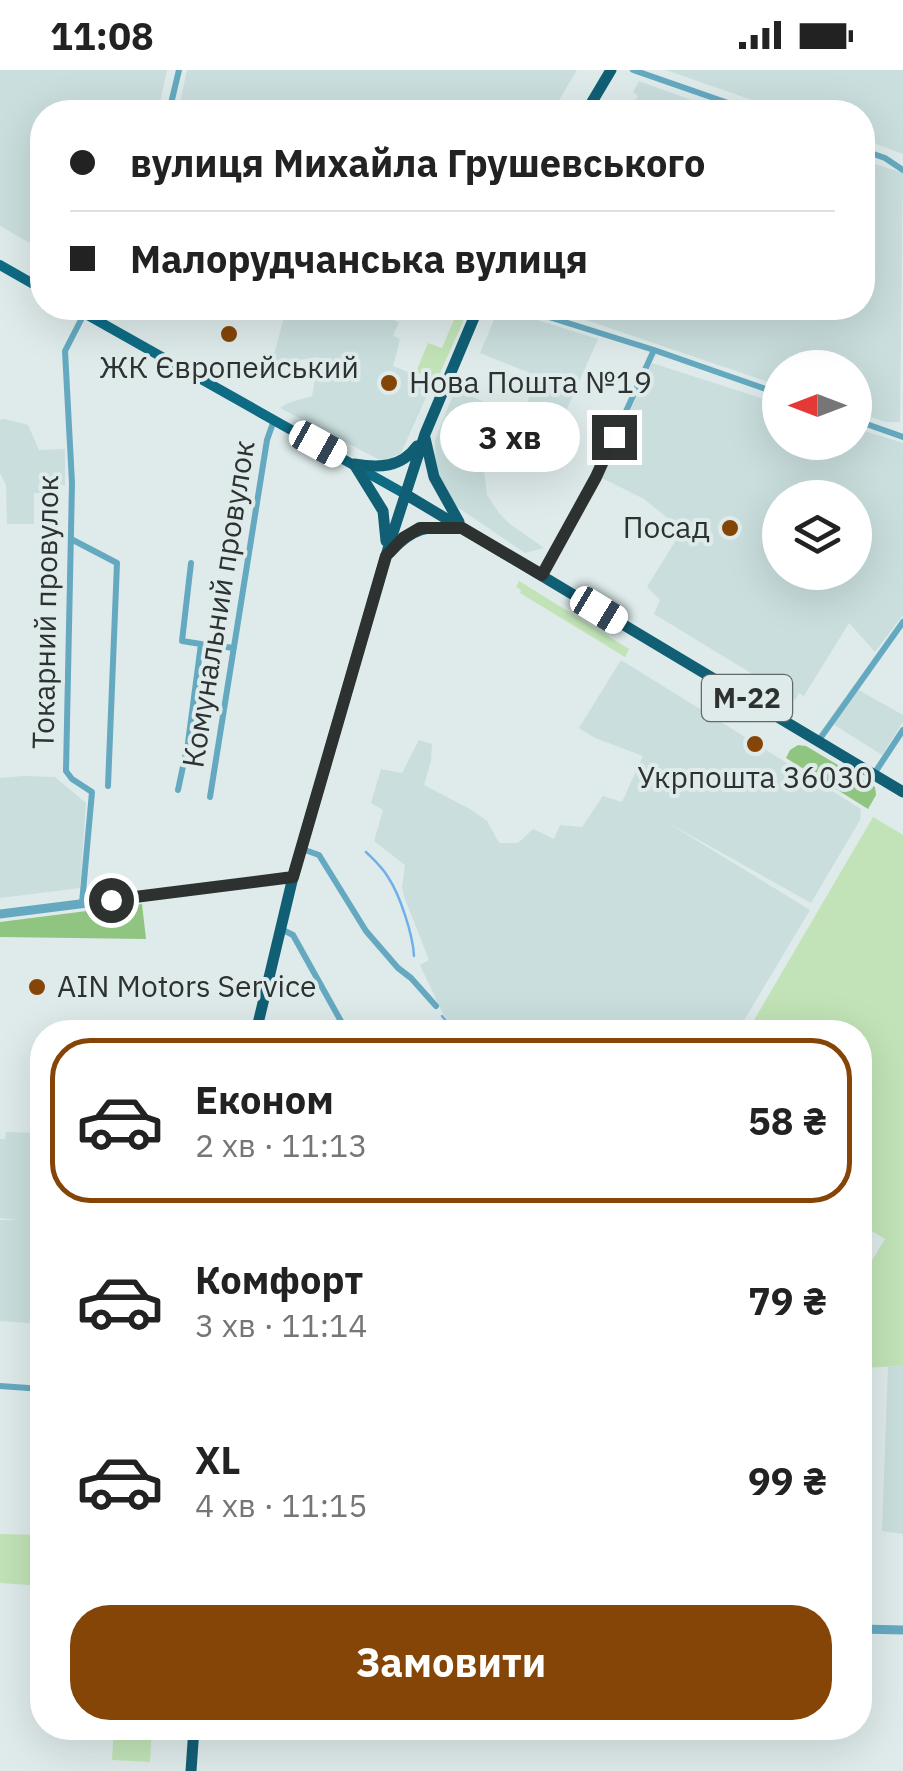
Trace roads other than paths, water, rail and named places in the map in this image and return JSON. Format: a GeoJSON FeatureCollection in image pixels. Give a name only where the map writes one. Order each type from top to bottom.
{"type":"FeatureCollection","features":[{"type":"Feature","properties":{"kind":"highway"},"geometry":{"type":"LineString","coordinates":[[593,100],[611,70]]}},
{"type":"Feature","properties":{"kind":"highway"},"geometry":{"type":"LineString","coordinates":[[259,1020],[293,877],[386,556],[425,434],[473,320]]}},
{"type":"Feature","properties":{"kind":"highway"},"geometry":{"type":"LineString","coordinates":[[354,464],[378,466],[400,462],[425,434]]}},
{"type":"Feature","properties":{"kind":"highway"},"geometry":{"type":"LineString","coordinates":[[386,556],[403,538],[420,528],[462,528],[434,477],[425,434]]}},
{"type":"Feature","properties":{"kind":"highway"},"geometry":{"type":"LineString","coordinates":[[354,464],[383,511],[386,556]]}},
{"type":"Feature","properties":{"kind":"highway","name":"М-22"},"geometry":{"type":"LineString","coordinates":[[405,494],[903,792]]}},
{"type":"Feature","properties":{"kind":"highway"},"geometry":{"type":"LineString","coordinates":[[191,1771],[193,1740]]}},
{"type":"Feature","properties":{"kind":"main road"},"geometry":{"type":"LineString","coordinates":[[0,264],[30,282]]}},
{"type":"Feature","properties":{"kind":"main road"},"geometry":{"type":"LineString","coordinates":[[97,320],[405,494]]}},
{"type":"Feature","properties":{"kind":"street"},"geometry":{"type":"LineString","coordinates":[[172,100],[179,70]]}},
{"type":"Feature","properties":{"kind":"street"},"geometry":{"type":"LineString","coordinates":[[633,70],[719,100]]}},
{"type":"Feature","properties":{"kind":"street"},"geometry":{"type":"LineString","coordinates":[[875,155],[903,170]]}},
{"type":"Feature","properties":{"kind":"street","name":"Токарний провулок"},"geometry":{"type":"LineString","coordinates":[[76,320],[65,351],[72,484],[66,771],[92,792],[82,903]]}},
{"type":"Feature","properties":{"kind":"street"},"geometry":{"type":"LineString","coordinates":[[558,320],[762,388]]}},
{"type":"Feature","properties":{"kind":"street"},"geometry":{"type":"LineString","coordinates":[[542,575],[601,466],[654,350]]}},
{"type":"Feature","properties":{"kind":"street","name":"Комунальний провулок"},"geometry":{"type":"LineString","coordinates":[[210,797],[267,440],[274,420]]}},
{"type":"Feature","properties":{"kind":"street"},"geometry":{"type":"LineString","coordinates":[[872,426],[903,436]]}},
{"type":"Feature","properties":{"kind":"street"},"geometry":{"type":"LineString","coordinates":[[72,539],[118,562],[108,786]]}},
{"type":"Feature","properties":{"kind":"street"},"geometry":{"type":"LineString","coordinates":[[190,563],[182,641],[234,648]]}},
{"type":"Feature","properties":{"kind":"street"},"geometry":{"type":"LineString","coordinates":[[818,741],[903,622]]}},
{"type":"Feature","properties":{"kind":"street"},"geometry":{"type":"LineString","coordinates":[[178,790],[201,644]]}},
{"type":"Feature","properties":{"kind":"street"},"geometry":{"type":"LineString","coordinates":[[874,774],[903,730]]}},
{"type":"Feature","properties":{"kind":"street"},"geometry":{"type":"LineString","coordinates":[[301,849],[319,854],[366,931],[436,1006]]}},
{"type":"Feature","properties":{"kind":"street"},"geometry":{"type":"LineString","coordinates":[[0,914],[293,877]]}},
{"type":"Feature","properties":{"kind":"street"},"geometry":{"type":"LineString","coordinates":[[280,928],[293,935],[341,1020]]}},
{"type":"Feature","properties":{"kind":"street"},"geometry":{"type":"LineString","coordinates":[[0,1386],[30,1388]]}},
{"type":"Feature","properties":{"kind":"street"},"geometry":{"type":"LineString","coordinates":[[872,1629],[903,1630]]}},
{"type":"Feature","properties":{"kind":"waterway"},"geometry":{"type":"LineString","coordinates":[[366,852],[386,873],[397,894],[414,956]]}},
{"type":"Feature","properties":{"kind":"waterway"},"geometry":{"type":"LineString","coordinates":[[442,1016],[445,1020]]}},
{"type":"Feature","properties":{"kind":"place","name":"ЖК Європейський"},"geometry":{"type":"Point","coordinates":[229,334]}},
{"type":"Feature","properties":{"kind":"place","name":"Нова Пошта №19"},"geometry":{"type":"Point","coordinates":[389,383]}},
{"type":"Feature","properties":{"kind":"place","name":"Посад"},"geometry":{"type":"Point","coordinates":[730,528]}},
{"type":"Feature","properties":{"kind":"place","name":"Укрпошта 36030"},"geometry":{"type":"Point","coordinates":[755,744]}},
{"type":"Feature","properties":{"kind":"place","name":"AIN Motors Service"},"geometry":{"type":"Point","coordinates":[37,987]}}]}
